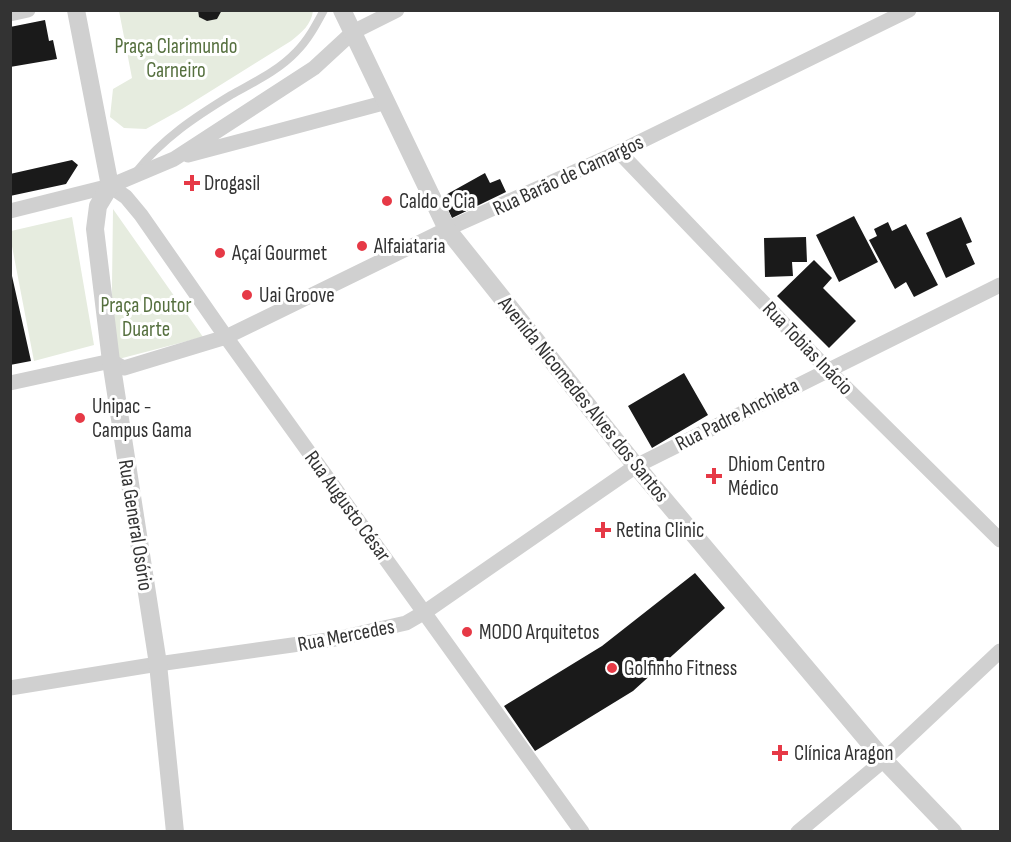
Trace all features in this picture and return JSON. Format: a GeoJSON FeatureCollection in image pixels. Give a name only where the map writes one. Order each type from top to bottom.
{"type":"FeatureCollection","features":[{"type":"Feature","properties":{"kind":"street"},"geometry":{"type":"LineString","coordinates":[[10,14],[28,10]]}},
{"type":"Feature","properties":{"kind":"street"},"geometry":{"type":"LineString","coordinates":[[76,10],[110,186]]}},
{"type":"Feature","properties":{"kind":"street","name":"Avenida Nicomedes Alves dos Santos"},"geometry":{"type":"LineString","coordinates":[[342,10],[447,229],[636,466],[884,760],[953,831]]}},
{"type":"Feature","properties":{"kind":"street"},"geometry":{"type":"LineString","coordinates":[[174,159],[314,68],[353,32],[397,10]]}},
{"type":"Feature","properties":{"kind":"street","name":"Rua Barão de Camargos"},"geometry":{"type":"LineString","coordinates":[[226,337],[447,229],[619,152],[909,10]]}},
{"type":"Feature","properties":{"kind":"street"},"geometry":{"type":"LineString","coordinates":[[10,211],[110,186],[174,159],[387,102]]}},
{"type":"Feature","properties":{"kind":"street","name":"Rua Tobias Inácio"},"geometry":{"type":"LineString","coordinates":[[619,152],[827,369],[1000,540]]}},
{"type":"Feature","properties":{"kind":"street","name":"Rua Augusto César"},"geometry":{"type":"LineString","coordinates":[[110,186],[126,197],[141,215],[226,337],[582,831]]}},
{"type":"Feature","properties":{"kind":"street","name":"Rua General Osório"},"geometry":{"type":"LineString","coordinates":[[110,186],[98,206],[95,229],[111,361],[158,664],[175,831]]}},
{"type":"Feature","properties":{"kind":"street","name":"Rua Padre Anchieta"},"geometry":{"type":"LineString","coordinates":[[636,466],[827,369],[1000,285]]}},
{"type":"Feature","properties":{"kind":"street"},"geometry":{"type":"LineString","coordinates":[[10,382],[111,361],[124,368],[226,337]]}},
{"type":"Feature","properties":{"kind":"street","name":"Rua Mercedes"},"geometry":{"type":"LineString","coordinates":[[10,688],[335,639],[388,629],[406,623],[636,466]]}},
{"type":"Feature","properties":{"kind":"street"},"geometry":{"type":"LineString","coordinates":[[798,831],[884,760],[1000,651]]}},
{"type":"Feature","properties":{"kind":"lane"},"geometry":{"type":"LineString","coordinates":[[133,175],[160,144],[186,123],[289,59],[304,44],[324,10]]}},
{"type":"Feature","properties":{"kind":"green space","name":"Praça Clarimundo Carneiro"},"geometry":{"type":"Polygon","coordinates":[[[119,11],[313,11],[308,24],[291,41],[146,129],[124,128],[110,117],[113,89],[132,78],[119,11]]]}},
{"type":"Feature","properties":{"kind":"green space","name":"Praça Doutor Duarte"},"geometry":{"type":"Polygon","coordinates":[[[113,209],[203,337],[111,361],[113,209]]]}},
{"type":"Feature","properties":{"kind":"green space"},"geometry":{"type":"Polygon","coordinates":[[[72,217],[94,345],[34,361],[11,231],[72,217]]]}},
{"type":"Feature","properties":{"kind":"building"},"geometry":{"type":"Polygon","coordinates":[[[198,10],[222,10],[217,19],[207,21],[199,17],[198,10]]]}},
{"type":"Feature","properties":{"kind":"building"},"geometry":{"type":"Polygon","coordinates":[[[45,20],[49,41],[53,40],[57,59],[10,67],[10,27],[45,20]]]}},
{"type":"Feature","properties":{"kind":"building"},"geometry":{"type":"Polygon","coordinates":[[[72,160],[78,165],[66,184],[10,196],[10,174],[72,160]]]}},
{"type":"Feature","properties":{"kind":"building"},"geometry":{"type":"Polygon","coordinates":[[[485,173],[490,183],[500,179],[506,192],[452,218],[442,197],[485,173]]]}},
{"type":"Feature","properties":{"kind":"building"},"geometry":{"type":"Polygon","coordinates":[[[854,216],[878,262],[839,282],[816,235],[854,216]]]}},
{"type":"Feature","properties":{"kind":"building"},"geometry":{"type":"Polygon","coordinates":[[[961,217],[972,242],[966,244],[975,264],[946,278],[926,233],[961,217]]]}},
{"type":"Feature","properties":{"kind":"building"},"geometry":{"type":"Polygon","coordinates":[[[888,222],[892,231],[906,224],[938,285],[914,297],[906,282],[895,289],[869,240],[877,236],[874,229],[888,222]]]}},
{"type":"Feature","properties":{"kind":"building"},"geometry":{"type":"Polygon","coordinates":[[[806,237],[807,262],[792,262],[793,276],[765,277],[764,238],[806,237]]]}},
{"type":"Feature","properties":{"kind":"building"},"geometry":{"type":"Polygon","coordinates":[[[814,260],[832,278],[823,288],[856,321],[829,348],[777,296],[814,260]]]}},
{"type":"Feature","properties":{"kind":"building"},"geometry":{"type":"Polygon","coordinates":[[[10,267],[31,361],[10,365],[10,267]]]}},
{"type":"Feature","properties":{"kind":"building"},"geometry":{"type":"Polygon","coordinates":[[[684,373],[708,415],[652,448],[628,406],[684,373]]]}},
{"type":"Feature","properties":{"kind":"building","name":"Golfinho Fitness"},"geometry":{"type":"Polygon","coordinates":[[[695,573],[725,608],[633,691],[535,751],[504,706],[602,646],[695,573]]]}},
{"type":"Feature","properties":{"kind":"place","name":"Drogasil"},"geometry":{"type":"Point","coordinates":[192,183]}},
{"type":"Feature","properties":{"kind":"place","name":"Caldo e Cia"},"geometry":{"type":"Point","coordinates":[387,201]}},
{"type":"Feature","properties":{"kind":"place","name":"Alfaiataria"},"geometry":{"type":"Point","coordinates":[362,246]}},
{"type":"Feature","properties":{"kind":"place","name":"Açaí Gourmet"},"geometry":{"type":"Point","coordinates":[220,253]}},
{"type":"Feature","properties":{"kind":"place","name":"Uai Groove"},"geometry":{"type":"Point","coordinates":[247,295]}},
{"type":"Feature","properties":{"kind":"place","name":"Unipac - Campus Gama"},"geometry":{"type":"Point","coordinates":[80,418]}},
{"type":"Feature","properties":{"kind":"place","name":"Dhiom Centro Médico"},"geometry":{"type":"Point","coordinates":[714,476]}},
{"type":"Feature","properties":{"kind":"place","name":"Retina Clinic"},"geometry":{"type":"Point","coordinates":[603,530]}},
{"type":"Feature","properties":{"kind":"place","name":"MODO Arquitetos"},"geometry":{"type":"Point","coordinates":[467,632]}},
{"type":"Feature","properties":{"kind":"place","name":"Golfinho Fitness"},"geometry":{"type":"Point","coordinates":[612,668]}},
{"type":"Feature","properties":{"kind":"place","name":"Clínica Aragon"},"geometry":{"type":"Point","coordinates":[780,753]}}]}
